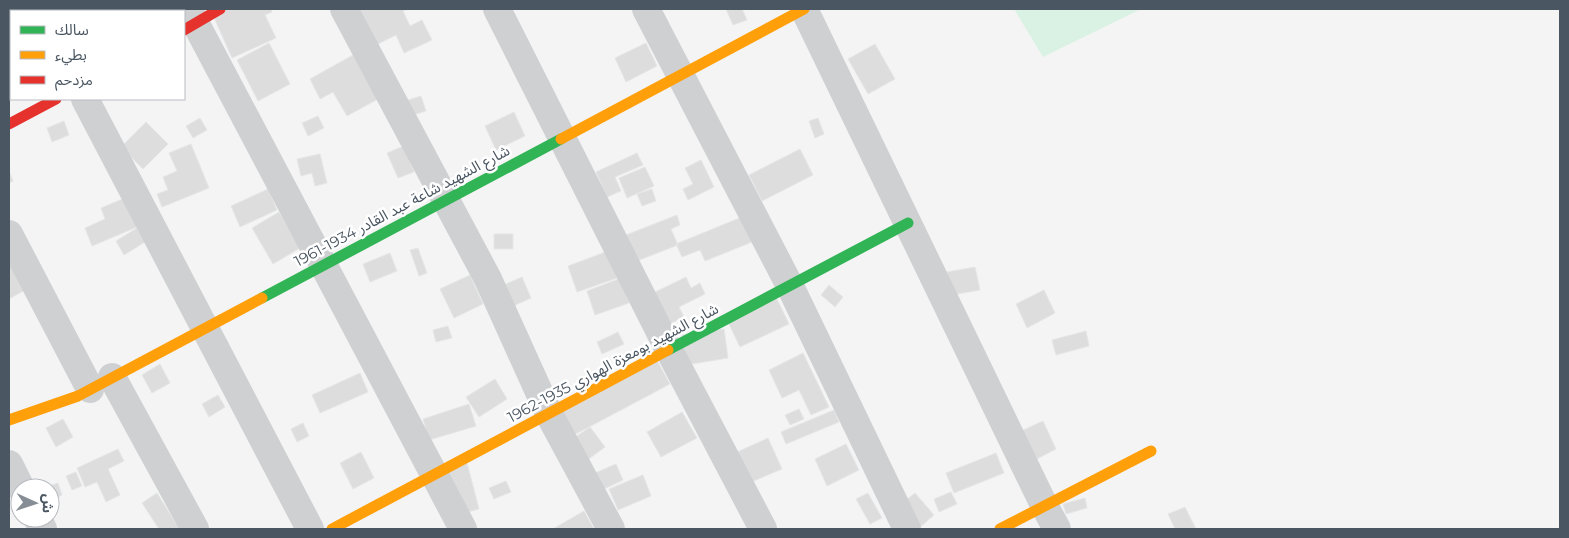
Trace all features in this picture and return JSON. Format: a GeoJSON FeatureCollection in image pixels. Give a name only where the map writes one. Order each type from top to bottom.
{"type":"FeatureCollection","features":[{"type":"Feature","properties":{"kind":"street"},"geometry":{"type":"LineString","coordinates":[[220,9],[189,21],[323,265],[463,529]]}},
{"type":"Feature","properties":{"kind":"street"},"geometry":{"type":"LineString","coordinates":[[344,9],[488,279],[549,414],[611,529]]}},
{"type":"Feature","properties":{"kind":"street"},"geometry":{"type":"LineString","coordinates":[[496,9],[669,350],[763,529]]}},
{"type":"Feature","properties":{"kind":"street"},"geometry":{"type":"LineString","coordinates":[[646,9],[790,286],[906,529]]}},
{"type":"Feature","properties":{"kind":"street"},"geometry":{"type":"LineString","coordinates":[[804,9],[1057,529]]}},
{"type":"Feature","properties":{"kind":"street","name":"شارع الشهيد شاعة عبد القادر 1934-1961"},"geometry":{"type":"LineString","coordinates":[[9,420],[78,396],[804,9]]}},
{"type":"Feature","properties":{"kind":"street"},"geometry":{"type":"LineString","coordinates":[[9,124],[54,100]]}},
{"type":"Feature","properties":{"kind":"street"},"geometry":{"type":"LineString","coordinates":[[86,100],[310,529]]}},
{"type":"Feature","properties":{"kind":"street","name":"شارع الشهيد بومعزة الهواري 1935-1962"},"geometry":{"type":"LineString","coordinates":[[332,529],[908,223]]}},
{"type":"Feature","properties":{"kind":"street"},"geometry":{"type":"LineString","coordinates":[[9,234],[101,383],[195,529]]}},
{"type":"Feature","properties":{"kind":"street"},"geometry":{"type":"LineString","coordinates":[[1000,529],[1151,451]]}},
{"type":"Feature","properties":{"kind":"street"},"geometry":{"type":"LineString","coordinates":[[9,464],[16,478]]}},
{"type":"Feature","properties":{"kind":"green space"},"geometry":{"type":"Polygon","coordinates":[[[1014,9],[1141,9],[1043,57],[1014,9]]]}},
{"type":"Feature","properties":{"kind":"building"},"geometry":{"type":"Polygon","coordinates":[[[222,9],[271,9],[272,12],[265,15],[276,38],[232,58],[212,13],[222,9]]]}},
{"type":"Feature","properties":{"kind":"building"},"geometry":{"type":"Polygon","coordinates":[[[359,9],[408,9],[403,11],[410,26],[422,20],[432,40],[404,53],[396,35],[376,45],[359,9]]]}},
{"type":"Feature","properties":{"kind":"building"},"geometry":{"type":"Polygon","coordinates":[[[726,9],[742,9],[747,20],[733,25],[726,9]]]}},
{"type":"Feature","properties":{"kind":"building"},"geometry":{"type":"Polygon","coordinates":[[[269,43],[290,84],[258,101],[237,60],[269,43]]]}},
{"type":"Feature","properties":{"kind":"building"},"geometry":{"type":"Polygon","coordinates":[[[646,43],[657,66],[626,82],[615,58],[646,43]]]}},
{"type":"Feature","properties":{"kind":"building"},"geometry":{"type":"Polygon","coordinates":[[[875,44],[895,79],[868,94],[848,59],[875,44]]]}},
{"type":"Feature","properties":{"kind":"building"},"geometry":{"type":"Polygon","coordinates":[[[353,55],[378,99],[347,116],[333,92],[320,99],[310,79],[353,55]]]}},
{"type":"Feature","properties":{"kind":"building"},"geometry":{"type":"Polygon","coordinates":[[[421,96],[426,111],[413,115],[408,100],[421,96]]]}},
{"type":"Feature","properties":{"kind":"building"},"geometry":{"type":"Polygon","coordinates":[[[514,112],[525,136],[496,150],[485,126],[514,112]]]}},
{"type":"Feature","properties":{"kind":"building"},"geometry":{"type":"Polygon","coordinates":[[[318,116],[324,128],[308,136],[302,123],[318,116]]]}},
{"type":"Feature","properties":{"kind":"building"},"geometry":{"type":"Polygon","coordinates":[[[200,118],[207,130],[193,138],[186,126],[200,118]]]}},
{"type":"Feature","properties":{"kind":"building"},"geometry":{"type":"Polygon","coordinates":[[[818,118],[824,134],[815,138],[809,121],[818,118]]]}},
{"type":"Feature","properties":{"kind":"building"},"geometry":{"type":"Polygon","coordinates":[[[64,121],[69,135],[52,142],[47,128],[64,121]]]}},
{"type":"Feature","properties":{"kind":"building"},"geometry":{"type":"Polygon","coordinates":[[[146,122],[168,144],[143,169],[121,147],[146,122]]]}},
{"type":"Feature","properties":{"kind":"building"},"geometry":{"type":"Polygon","coordinates":[[[191,144],[209,188],[162,207],[157,194],[168,190],[163,177],[177,171],[169,153],[191,144]]]}},
{"type":"Feature","properties":{"kind":"building"},"geometry":{"type":"Polygon","coordinates":[[[404,146],[414,172],[398,178],[387,153],[404,146]]]}},
{"type":"Feature","properties":{"kind":"building"},"geometry":{"type":"Polygon","coordinates":[[[800,149],[813,175],[762,201],[749,175],[800,149]]]}},
{"type":"Feature","properties":{"kind":"building"},"geometry":{"type":"Polygon","coordinates":[[[637,153],[643,165],[615,177],[621,191],[607,197],[596,172],[637,153]]]}},
{"type":"Feature","properties":{"kind":"building"},"geometry":{"type":"Polygon","coordinates":[[[320,154],[327,183],[315,186],[312,173],[301,176],[297,159],[320,154]]]}},
{"type":"Feature","properties":{"kind":"building"},"geometry":{"type":"Polygon","coordinates":[[[701,160],[714,187],[688,200],[683,189],[693,184],[685,168],[701,160]]]}},
{"type":"Feature","properties":{"kind":"building"},"geometry":{"type":"Polygon","coordinates":[[[645,167],[654,186],[627,198],[619,178],[645,167]]]}},
{"type":"Feature","properties":{"kind":"building"},"geometry":{"type":"Polygon","coordinates":[[[9,171],[13,181],[9,183],[9,171]]]}},
{"type":"Feature","properties":{"kind":"building"},"geometry":{"type":"Polygon","coordinates":[[[268,189],[277,210],[240,227],[231,206],[268,189]]]}},
{"type":"Feature","properties":{"kind":"building"},"geometry":{"type":"Polygon","coordinates":[[[652,189],[656,201],[642,206],[637,194],[652,189]]]}},
{"type":"Feature","properties":{"kind":"building"},"geometry":{"type":"Polygon","coordinates":[[[125,198],[137,227],[92,246],[85,228],[105,219],[101,208],[125,198]]]}},
{"type":"Feature","properties":{"kind":"building"},"geometry":{"type":"Polygon","coordinates":[[[279,212],[300,248],[273,264],[252,228],[279,212]]]}},
{"type":"Feature","properties":{"kind":"building"},"geometry":{"type":"Polygon","coordinates":[[[677,215],[680,225],[671,229],[678,245],[637,261],[626,235],[677,215]]]}},
{"type":"Feature","properties":{"kind":"building"},"geometry":{"type":"Polygon","coordinates":[[[742,217],[752,242],[705,261],[700,250],[682,257],[676,244],[742,217]]]}},
{"type":"Feature","properties":{"kind":"building"},"geometry":{"type":"Polygon","coordinates":[[[137,228],[145,242],[124,255],[116,241],[137,228]]]}},
{"type":"Feature","properties":{"kind":"building"},"geometry":{"type":"Polygon","coordinates":[[[494,234],[513,234],[513,249],[494,249],[494,234]]]}},
{"type":"Feature","properties":{"kind":"building"},"geometry":{"type":"Polygon","coordinates":[[[418,248],[427,273],[419,276],[410,250],[418,248]]]}},
{"type":"Feature","properties":{"kind":"building"},"geometry":{"type":"Polygon","coordinates":[[[608,251],[617,278],[577,292],[568,266],[608,251]]]}},
{"type":"Feature","properties":{"kind":"building"},"geometry":{"type":"Polygon","coordinates":[[[390,253],[397,271],[370,282],[363,264],[390,253]]]}},
{"type":"Feature","properties":{"kind":"building"},"geometry":{"type":"Polygon","coordinates":[[[9,262],[25,290],[9,299],[9,262]]]}},
{"type":"Feature","properties":{"kind":"building"},"geometry":{"type":"Polygon","coordinates":[[[975,267],[980,290],[952,295],[947,272],[975,267]]]}},
{"type":"Feature","properties":{"kind":"building"},"geometry":{"type":"Polygon","coordinates":[[[470,275],[483,304],[454,318],[440,289],[470,275]]]}},
{"type":"Feature","properties":{"kind":"building"},"geometry":{"type":"Polygon","coordinates":[[[522,277],[531,298],[509,308],[499,287],[522,277]]]}},
{"type":"Feature","properties":{"kind":"building"},"geometry":{"type":"Polygon","coordinates":[[[686,277],[691,288],[700,283],[705,294],[679,307],[684,317],[665,326],[649,295],[686,277]]]}},
{"type":"Feature","properties":{"kind":"building"},"geometry":{"type":"Polygon","coordinates":[[[621,278],[629,303],[595,315],[587,291],[621,278]]]}},
{"type":"Feature","properties":{"kind":"building"},"geometry":{"type":"Polygon","coordinates":[[[829,285],[843,297],[835,307],[821,295],[829,285]]]}},
{"type":"Feature","properties":{"kind":"building"},"geometry":{"type":"Polygon","coordinates":[[[1044,290],[1055,313],[1027,328],[1016,304],[1044,290]]]}},
{"type":"Feature","properties":{"kind":"building"},"geometry":{"type":"Polygon","coordinates":[[[775,295],[789,324],[740,347],[726,318],[775,295]]]}},
{"type":"Feature","properties":{"kind":"building"},"geometry":{"type":"Polygon","coordinates":[[[448,326],[452,338],[436,342],[433,330],[448,326]]]}},
{"type":"Feature","properties":{"kind":"building"},"geometry":{"type":"Polygon","coordinates":[[[724,329],[728,358],[686,365],[682,335],[724,329]]]}},
{"type":"Feature","properties":{"kind":"building"},"geometry":{"type":"Polygon","coordinates":[[[1086,331],[1089,346],[1056,355],[1052,340],[1086,331]]]}},
{"type":"Feature","properties":{"kind":"building"},"geometry":{"type":"Polygon","coordinates":[[[618,332],[624,344],[602,354],[597,342],[618,332]]]}},
{"type":"Feature","properties":{"kind":"building"},"geometry":{"type":"Polygon","coordinates":[[[803,353],[829,407],[811,415],[799,390],[782,398],[769,370],[803,353]]]}},
{"type":"Feature","properties":{"kind":"building"},"geometry":{"type":"Polygon","coordinates":[[[654,355],[670,384],[572,436],[557,407],[654,355]]]}},
{"type":"Feature","properties":{"kind":"building"},"geometry":{"type":"Polygon","coordinates":[[[160,364],[170,383],[152,393],[142,375],[160,364]]]}},
{"type":"Feature","properties":{"kind":"building"},"geometry":{"type":"Polygon","coordinates":[[[360,373],[368,392],[320,413],[312,395],[360,373]]]}},
{"type":"Feature","properties":{"kind":"building"},"geometry":{"type":"Polygon","coordinates":[[[495,379],[507,399],[479,417],[466,397],[495,379]]]}},
{"type":"Feature","properties":{"kind":"building"},"geometry":{"type":"Polygon","coordinates":[[[218,395],[225,407],[209,417],[202,404],[218,395]]]}},
{"type":"Feature","properties":{"kind":"building"},"geometry":{"type":"Polygon","coordinates":[[[469,404],[476,426],[429,440],[423,419],[469,404]]]}},
{"type":"Feature","properties":{"kind":"building"},"geometry":{"type":"Polygon","coordinates":[[[799,409],[804,419],[790,425],[785,415],[799,409]]]}},
{"type":"Feature","properties":{"kind":"building"},"geometry":{"type":"Polygon","coordinates":[[[834,410],[839,422],[786,444],[781,432],[834,410]]]}},
{"type":"Feature","properties":{"kind":"building"},"geometry":{"type":"Polygon","coordinates":[[[682,412],[697,438],[661,457],[647,432],[682,412]]]}},
{"type":"Feature","properties":{"kind":"building"},"geometry":{"type":"Polygon","coordinates":[[[63,419],[73,437],[56,447],[46,428],[63,419]]]}},
{"type":"Feature","properties":{"kind":"building"},"geometry":{"type":"Polygon","coordinates":[[[1043,421],[1056,449],[1033,461],[1019,432],[1043,421]]]}},
{"type":"Feature","properties":{"kind":"building"},"geometry":{"type":"Polygon","coordinates":[[[303,423],[309,436],[297,442],[291,429],[303,423]]]}},
{"type":"Feature","properties":{"kind":"building"},"geometry":{"type":"Polygon","coordinates":[[[590,427],[605,447],[586,461],[571,440],[590,427]]]}},
{"type":"Feature","properties":{"kind":"building"},"geometry":{"type":"Polygon","coordinates":[[[768,438],[782,469],[749,483],[735,453],[768,438]]]}},
{"type":"Feature","properties":{"kind":"building"},"geometry":{"type":"Polygon","coordinates":[[[846,444],[859,470],[827,486],[815,459],[846,444]]]}},
{"type":"Feature","properties":{"kind":"building"},"geometry":{"type":"Polygon","coordinates":[[[118,449],[124,461],[108,469],[120,495],[106,502],[97,482],[85,487],[77,468],[118,449]]]}},
{"type":"Feature","properties":{"kind":"building"},"geometry":{"type":"Polygon","coordinates":[[[361,452],[374,478],[353,489],[340,463],[361,452]]]}},
{"type":"Feature","properties":{"kind":"building"},"geometry":{"type":"Polygon","coordinates":[[[996,453],[1004,473],[954,493],[946,473],[996,453]]]}},
{"type":"Feature","properties":{"kind":"building"},"geometry":{"type":"Polygon","coordinates":[[[467,463],[479,509],[460,514],[447,469],[467,463]]]}},
{"type":"Feature","properties":{"kind":"building"},"geometry":{"type":"Polygon","coordinates":[[[616,464],[623,480],[602,490],[595,473],[616,464]]]}},
{"type":"Feature","properties":{"kind":"building"},"geometry":{"type":"Polygon","coordinates":[[[76,472],[82,486],[72,490],[66,476],[76,472]]]}},
{"type":"Feature","properties":{"kind":"building"},"geometry":{"type":"Polygon","coordinates":[[[643,475],[651,496],[618,510],[609,489],[643,475]]]}},
{"type":"Feature","properties":{"kind":"building"},"geometry":{"type":"Polygon","coordinates":[[[506,481],[511,492],[494,499],[489,488],[506,481]]]}},
{"type":"Feature","properties":{"kind":"building"},"geometry":{"type":"Polygon","coordinates":[[[951,492],[957,504],[939,512],[934,499],[951,492]]]}},
{"type":"Feature","properties":{"kind":"building"},"geometry":{"type":"Polygon","coordinates":[[[157,493],[179,528],[159,529],[142,503],[157,493]]]}},
{"type":"Feature","properties":{"kind":"building"},"geometry":{"type":"Polygon","coordinates":[[[868,493],[882,518],[870,524],[856,499],[868,493]]]}},
{"type":"Feature","properties":{"kind":"building"},"geometry":{"type":"Polygon","coordinates":[[[915,493],[934,515],[919,528],[900,505],[915,493]]]}},
{"type":"Feature","properties":{"kind":"building"},"geometry":{"type":"Polygon","coordinates":[[[1085,498],[1087,508],[1066,514],[1063,504],[1085,498]]]}},
{"type":"Feature","properties":{"kind":"building"},"geometry":{"type":"Polygon","coordinates":[[[1185,507],[1196,529],[1175,529],[1168,514],[1185,507]]]}},
{"type":"Feature","properties":{"kind":"building"},"geometry":{"type":"Polygon","coordinates":[[[584,511],[594,529],[553,529],[584,511]]]}},
{"type":"Feature","properties":{"kind":"traffic: fast"},"geometry":{"type":"LineString","coordinates":[[262,298],[561,139]]}},
{"type":"Feature","properties":{"kind":"traffic: fast"},"geometry":{"type":"LineString","coordinates":[[668,350],[908,223]]}},
{"type":"Feature","properties":{"kind":"traffic: slow"},"geometry":{"type":"LineString","coordinates":[[561,139],[804,9]]}},
{"type":"Feature","properties":{"kind":"traffic: slow"},"geometry":{"type":"LineString","coordinates":[[9,420],[78,396],[262,298]]}},
{"type":"Feature","properties":{"kind":"traffic: slow"},"geometry":{"type":"LineString","coordinates":[[332,529],[668,350]]}},
{"type":"Feature","properties":{"kind":"traffic: slow"},"geometry":{"type":"LineString","coordinates":[[1000,529],[1151,451]]}},
{"type":"Feature","properties":{"kind":"traffic: jam"},"geometry":{"type":"LineString","coordinates":[[185,29],[220,9]]}},
{"type":"Feature","properties":{"kind":"traffic: jam"},"geometry":{"type":"LineString","coordinates":[[9,124],[54,100]]}}]}
